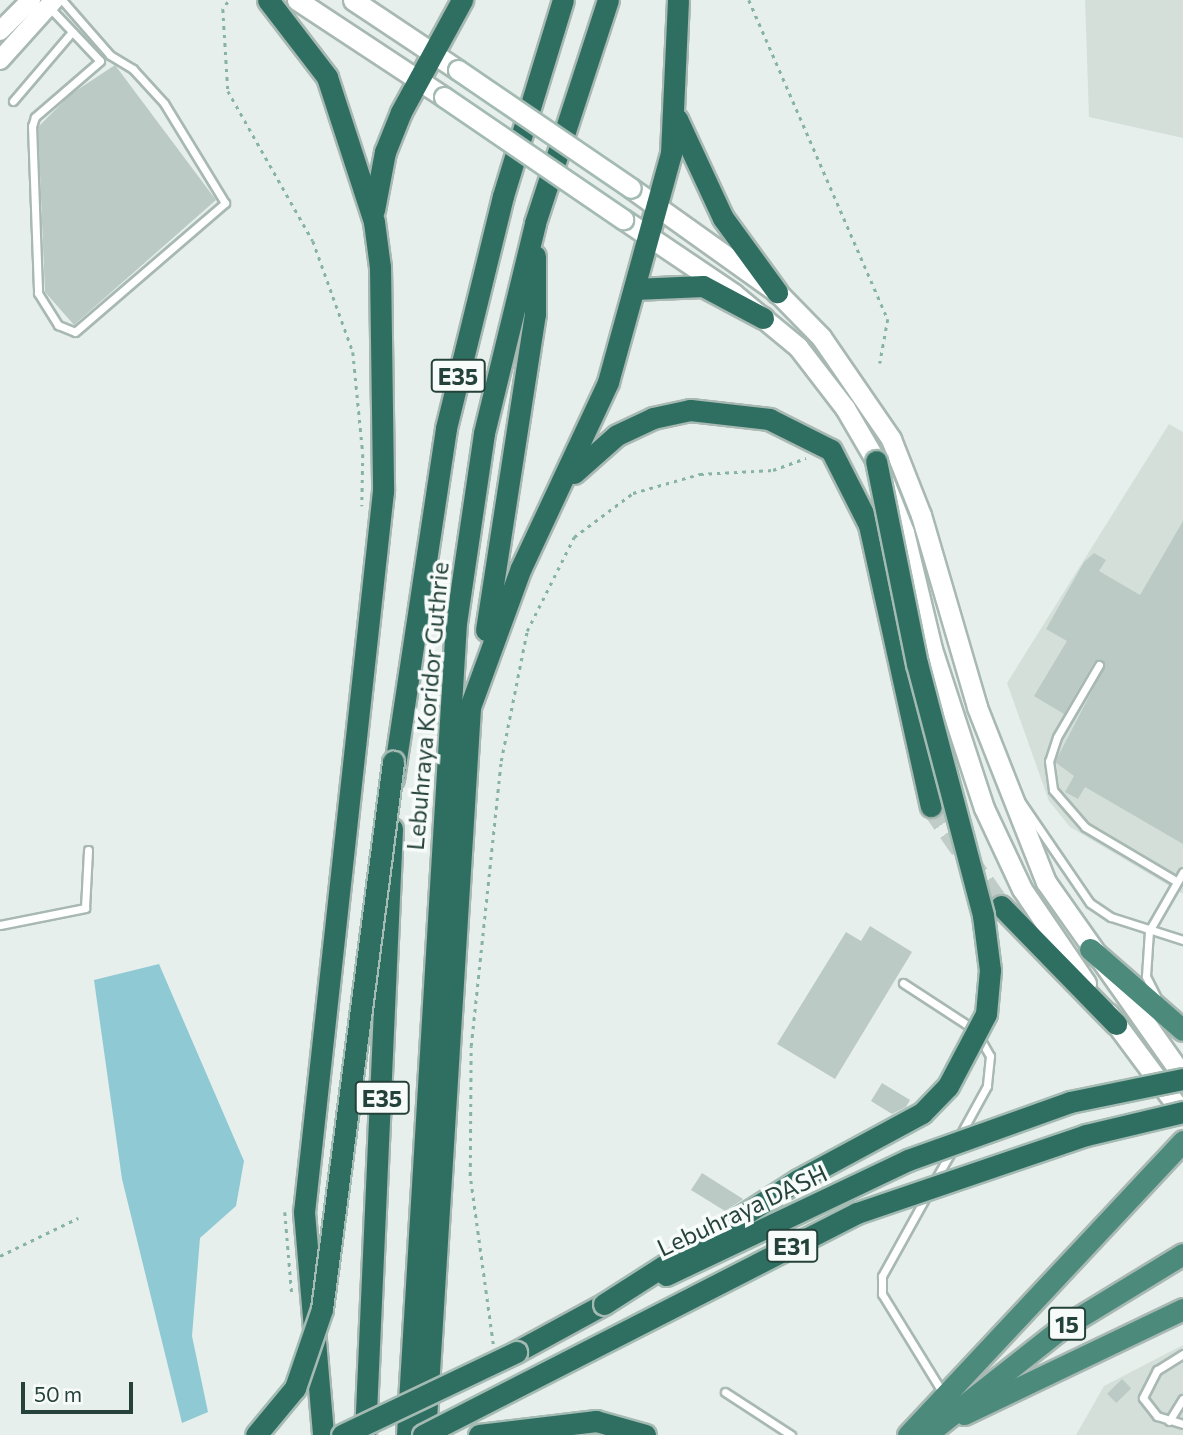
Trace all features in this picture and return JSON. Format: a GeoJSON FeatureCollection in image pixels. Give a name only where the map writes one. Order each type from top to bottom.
{"type":"FeatureCollection","features":[{"type":"Feature","properties":{"kind":"highway"},"geometry":{"type":"LineString","coordinates":[[268,0],[327,77],[373,222],[380,267],[385,463],[304,1212],[323,1435]]}},
{"type":"Feature","properties":{"kind":"highway"},"geometry":{"type":"LineString","coordinates":[[373,222],[385,152],[419,80],[463,0]]}},
{"type":"Feature","properties":{"kind":"highway","name":"Lebuhraya Koridor Guthrie"},"geometry":{"type":"LineString","coordinates":[[365,1435],[390,942],[393,762],[446,428],[503,196],[564,0]]}},
{"type":"Feature","properties":{"kind":"highway","name":"Lebuhraya Koridor Guthrie"},"geometry":{"type":"LineString","coordinates":[[408,1435],[456,623],[484,433],[535,223],[608,0]]}},
{"type":"Feature","properties":{"kind":"highway"},"geometry":{"type":"LineString","coordinates":[[470,708],[521,568],[565,482],[608,382],[657,206],[677,119],[673,50],[678,0]]}},
{"type":"Feature","properties":{"kind":"highway"},"geometry":{"type":"LineString","coordinates":[[677,119],[723,218],[777,292]]}},
{"type":"Feature","properties":{"kind":"highway"},"geometry":{"type":"LineString","coordinates":[[424,1435],[434,1329],[461,786],[470,708],[536,314],[535,223]]}},
{"type":"Feature","properties":{"kind":"highway"},"geometry":{"type":"LineString","coordinates":[[634,289],[703,286],[763,318]]}},
{"type":"Feature","properties":{"kind":"highway"},"geometry":{"type":"LineString","coordinates":[[565,482],[617,435],[653,418],[690,410],[768,419],[831,450],[869,525],[931,806]]}},
{"type":"Feature","properties":{"kind":"highway"},"geometry":{"type":"LineString","coordinates":[[604,1304],[798,1180],[922,1113],[955,1076],[986,1014],[990,970],[983,915],[916,664],[876,461]]}},
{"type":"Feature","properties":{"kind":"highway"},"geometry":{"type":"LineString","coordinates":[[256,1435],[295,1388],[322,1309],[393,762]]}},
{"type":"Feature","properties":{"kind":"highway"},"geometry":{"type":"LineString","coordinates":[[1001,906],[1116,1024]]}},
{"type":"Feature","properties":{"kind":"highway"},"geometry":{"type":"LineString","coordinates":[[1090,949],[1177,1025]]}},
{"type":"Feature","properties":{"kind":"highway","name":"Lebuhraya DASH"},"geometry":{"type":"LineString","coordinates":[[342,1435],[461,1382],[604,1304],[908,1160],[1070,1102],[1183,1077]]}},
{"type":"Feature","properties":{"kind":"highway","name":"E31"},"geometry":{"type":"LineString","coordinates":[[424,1435],[857,1213],[1086,1135],[1183,1113]]}},
{"type":"Feature","properties":{"kind":"highway"},"geometry":{"type":"LineString","coordinates":[[908,1435],[944,1394],[1022,1317],[1183,1141]]}},
{"type":"Feature","properties":{"kind":"highway","name":"15"},"geometry":{"type":"LineString","coordinates":[[930,1431],[1060,1329],[1178,1256]]}},
{"type":"Feature","properties":{"kind":"highway"},"geometry":{"type":"LineString","coordinates":[[930,1431],[1183,1309]]}},
{"type":"Feature","properties":{"kind":"highway"},"geometry":{"type":"LineString","coordinates":[[434,1329],[437,1435]]}},
{"type":"Feature","properties":{"kind":"highway"},"geometry":{"type":"LineString","coordinates":[[479,1435],[596,1421],[645,1435]]}},
{"type":"Feature","properties":{"kind":"main road"},"geometry":{"type":"LineString","coordinates":[[297,0],[648,236],[763,318],[824,379],[876,461],[904,532],[932,649],[984,808],[1022,889],[1116,1024],[1183,1113]]}},
{"type":"Feature","properties":{"kind":"main road"},"geometry":{"type":"LineString","coordinates":[[353,0],[631,188],[777,292],[821,337],[891,439],[921,515],[1004,783],[1046,882],[1090,949],[1183,1077]]}},
{"type":"Feature","properties":{"kind":"street"},"geometry":{"type":"LineString","coordinates":[[0,31],[31,0]]}},
{"type":"Feature","properties":{"kind":"street"},"geometry":{"type":"LineString","coordinates":[[0,60],[55,3]]}},
{"type":"Feature","properties":{"kind":"lane"},"geometry":{"type":"LineString","coordinates":[[55,3],[72,32],[100,61]]}},
{"type":"Feature","properties":{"kind":"lane"},"geometry":{"type":"LineString","coordinates":[[55,3],[110,55],[134,69],[164,103],[225,203],[90,324],[71,332],[46,311],[38,293],[32,126],[35,117],[110,55]]}},
{"type":"Feature","properties":{"kind":"lane"},"geometry":{"type":"LineString","coordinates":[[13,101],[72,32]]}},
{"type":"Feature","properties":{"kind":"lane"},"geometry":{"type":"LineString","coordinates":[[1099,664],[1057,737],[1049,761],[1053,790],[1085,827],[1176,881]]}},
{"type":"Feature","properties":{"kind":"lane"},"geometry":{"type":"LineString","coordinates":[[1004,783],[1032,814],[1090,904],[1149,932],[1183,940]]}},
{"type":"Feature","properties":{"kind":"lane"},"geometry":{"type":"LineString","coordinates":[[0,925],[85,908],[88,850]]}},
{"type":"Feature","properties":{"kind":"lane"},"geometry":{"type":"LineString","coordinates":[[1177,1025],[1146,976],[1149,932],[1183,872]]}},
{"type":"Feature","properties":{"kind":"lane"},"geometry":{"type":"LineString","coordinates":[[903,983],[975,1030],[990,1056],[988,1086],[882,1276],[889,1313],[944,1394]]}},
{"type":"Feature","properties":{"kind":"lane"},"geometry":{"type":"LineString","coordinates":[[1183,1354],[1157,1370],[1143,1398],[1169,1421],[1183,1424]]}},
{"type":"Feature","properties":{"kind":"lane"},"geometry":{"type":"LineString","coordinates":[[725,1392],[791,1435]]}},
{"type":"Feature","properties":{"kind":"lane"},"geometry":{"type":"LineString","coordinates":[[1169,1421],[1183,1399]]}},
{"type":"Feature","properties":{"kind":"path"},"geometry":{"type":"LineString","coordinates":[[749,0],[888,319],[880,363]]}},
{"type":"Feature","properties":{"kind":"path"},"geometry":{"type":"LineString","coordinates":[[228,2],[223,9],[228,91],[313,241],[353,352],[362,508]]}},
{"type":"Feature","properties":{"kind":"path"},"geometry":{"type":"LineString","coordinates":[[494,1358],[470,1175],[471,1046],[501,761],[527,631],[574,537],[633,493],[700,474],[773,470],[809,457]]}},
{"type":"Feature","properties":{"kind":"path"},"geometry":{"type":"LineString","coordinates":[[0,1256],[78,1218]]}},
{"type":"Feature","properties":{"kind":"shaded area"},"geometry":{"type":"Polygon","coordinates":[[[1085,0],[1183,0],[1183,138],[1089,117],[1085,0]]]}},
{"type":"Feature","properties":{"kind":"shaded area"},"geometry":{"type":"Polygon","coordinates":[[[1169,424],[1183,432],[1183,894],[1070,827],[1049,801],[1007,683],[1169,424]]]}},
{"type":"Feature","properties":{"kind":"shaded area"},"geometry":{"type":"Polygon","coordinates":[[[1183,1345],[1183,1435],[1076,1435],[1104,1386],[1183,1345]]]}},
{"type":"Feature","properties":{"kind":"water"},"geometry":{"type":"Polygon","coordinates":[[[159,964],[244,1161],[236,1206],[200,1238],[192,1336],[208,1412],[182,1423],[122,1179],[94,980],[159,964]]]}},
{"type":"Feature","properties":{"kind":"building"},"geometry":{"type":"Polygon","coordinates":[[[115,65],[216,200],[74,325],[45,292],[38,127],[71,94],[115,65]]]}},
{"type":"Feature","properties":{"kind":"building"},"geometry":{"type":"Polygon","coordinates":[[[1183,521],[1183,844],[1085,787],[1078,799],[1065,792],[1074,776],[1055,762],[1104,668],[1103,660],[1094,662],[1064,714],[1034,696],[1067,641],[1046,629],[1084,562],[1094,553],[1106,560],[1099,571],[1140,595],[1183,521]]]}},
{"type":"Feature","properties":{"kind":"building"},"geometry":{"type":"Polygon","coordinates":[[[870,926],[912,952],[835,1079],[777,1044],[846,932],[861,941],[870,926]]]}},
{"type":"Feature","properties":{"kind":"building"},"geometry":{"type":"Polygon","coordinates":[[[882,1083],[910,1100],[906,1107],[892,1114],[871,1101],[882,1083]]]}},
{"type":"Feature","properties":{"kind":"building"},"geometry":{"type":"Polygon","coordinates":[[[702,1173],[743,1199],[725,1211],[691,1190],[702,1173]]]}},
{"type":"Feature","properties":{"kind":"building"},"geometry":{"type":"Polygon","coordinates":[[[1122,1379],[1131,1388],[1116,1403],[1107,1394],[1122,1379]]]}},
{"type":"Feature","properties":{"kind":"tunnel"},"geometry":{"type":"LineString","coordinates":[[931,806],[1001,906]]}}]}
